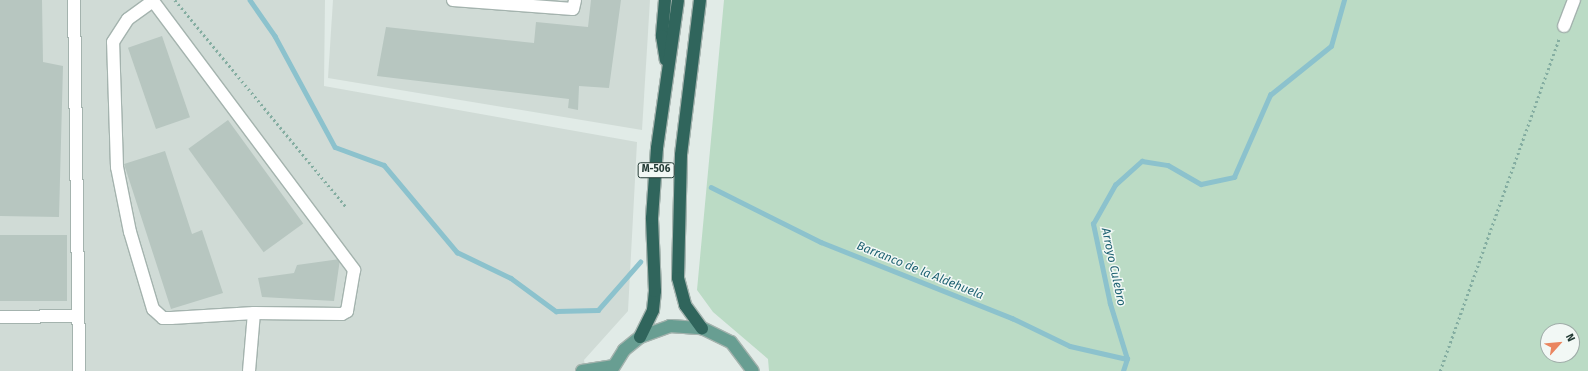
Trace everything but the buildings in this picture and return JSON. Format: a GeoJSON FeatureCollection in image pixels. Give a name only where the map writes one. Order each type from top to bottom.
{"type":"FeatureCollection","features":[{"type":"Feature","properties":{"kind":"highway"},"geometry":{"type":"LineString","coordinates":[[665,0],[662,36],[668,74]]}},
{"type":"Feature","properties":{"kind":"highway","name":"M-506"},"geometry":{"type":"LineString","coordinates":[[640,338],[653,310],[655,291],[652,218],[678,0]]}},
{"type":"Feature","properties":{"kind":"highway","name":"M-506"},"geometry":{"type":"LineString","coordinates":[[700,0],[681,155],[678,278],[685,305],[702,328]]}},
{"type":"Feature","properties":{"kind":"main road","name":"M-506"},"geometry":{"type":"LineString","coordinates":[[612,369],[640,338],[670,326],[702,328],[731,342],[753,371]]}},
{"type":"Feature","properties":{"kind":"main road"},"geometry":{"type":"LineString","coordinates":[[582,371],[612,369]]}},
{"type":"Feature","properties":{"kind":"street"},"geometry":{"type":"LineString","coordinates":[[74,0],[79,371]]}},
{"type":"Feature","properties":{"kind":"street"},"geometry":{"type":"LineString","coordinates":[[454,0],[573,9],[575,0]]}},
{"type":"Feature","properties":{"kind":"street"},"geometry":{"type":"LineString","coordinates":[[1564,26],[1574,0]]}},
{"type":"Feature","properties":{"kind":"street"},"geometry":{"type":"LineString","coordinates":[[153,1],[354,270],[348,311],[342,314],[254,313],[163,318],[152,309],[130,232],[117,167],[113,42],[128,19],[153,1]]}},
{"type":"Feature","properties":{"kind":"street"},"geometry":{"type":"LineString","coordinates":[[249,371],[254,313]]}},
{"type":"Feature","properties":{"kind":"street"},"geometry":{"type":"LineString","coordinates":[[0,317],[78,316]]}},
{"type":"Feature","properties":{"kind":"path"},"geometry":{"type":"LineString","coordinates":[[175,0],[346,207]]}},
{"type":"Feature","properties":{"kind":"path"},"geometry":{"type":"LineString","coordinates":[[1440,371],[1564,26]]}},
{"type":"Feature","properties":{"kind":"shaded area"},"geometry":{"type":"Polygon","coordinates":[[[0,0],[325,0],[324,86],[637,142],[628,311],[584,360],[586,371],[0,371],[0,0]]]}},
{"type":"Feature","properties":{"kind":"shaded area"},"geometry":{"type":"Polygon","coordinates":[[[333,0],[650,0],[642,130],[328,78],[333,0]]]}},
{"type":"Feature","properties":{"kind":"green space"},"geometry":{"type":"Polygon","coordinates":[[[724,0],[1588,0],[1588,371],[769,371],[768,359],[713,312],[697,290],[724,0]]]}},
{"type":"Feature","properties":{"kind":"waterway","name":"Barranco de la Aldehuela"},"geometry":{"type":"LineString","coordinates":[[250,0],[275,36],[335,147],[384,165],[457,252],[511,278],[556,311],[598,310],[640,262]]}},
{"type":"Feature","properties":{"kind":"waterway","name":"Arroyo Culebro"},"geometry":{"type":"LineString","coordinates":[[1123,371],[1127,359],[1110,304],[1093,224],[1115,185],[1142,161],[1168,165],[1201,184],[1234,177],[1270,95],[1331,46],[1344,0]]}},
{"type":"Feature","properties":{"kind":"waterway","name":"Barranco de la Aldehuela"},"geometry":{"type":"LineString","coordinates":[[711,187],[821,242],[1012,318],[1070,346],[1127,359]]}}]}
